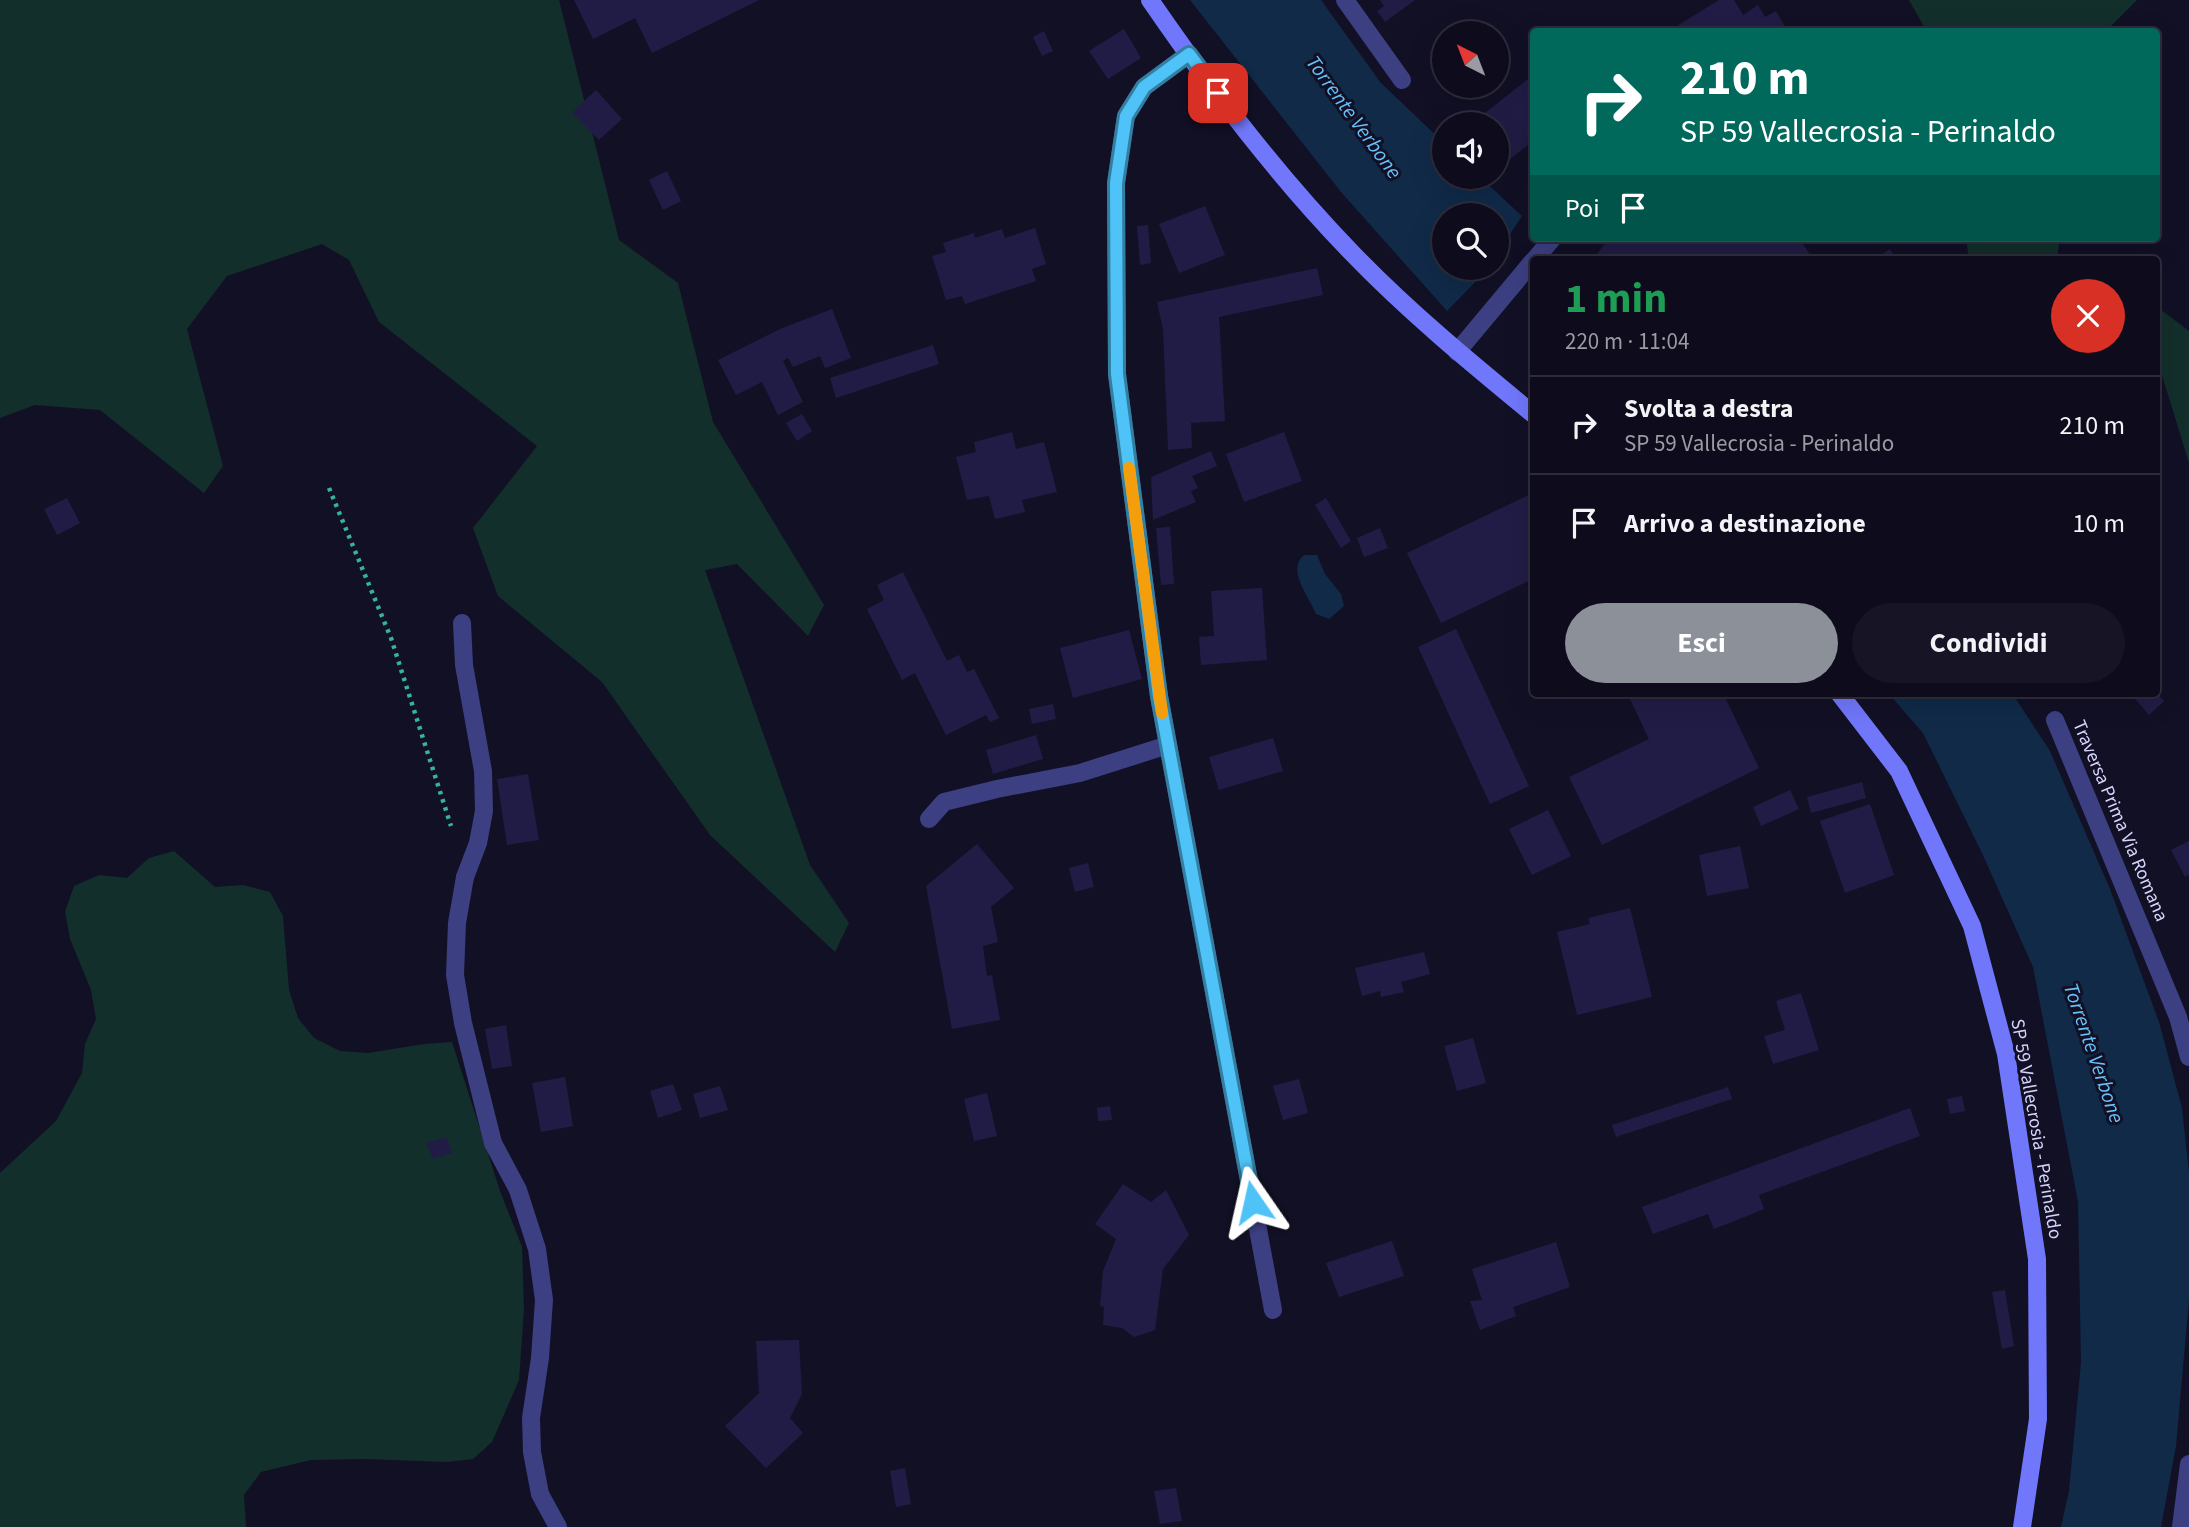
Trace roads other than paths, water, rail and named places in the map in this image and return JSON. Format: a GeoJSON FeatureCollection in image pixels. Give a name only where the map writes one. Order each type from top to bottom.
{"type":"FeatureCollection","features":[{"type":"Feature","properties":{"kind":"main road"},"geometry":{"type":"LineString","coordinates":[[1150,0],[1261,150],[1353,254],[1458,352],[1530,412]]}},
{"type":"Feature","properties":{"kind":"main road","name":"SP 59 Vallecrosia - Perinaldo"},"geometry":{"type":"LineString","coordinates":[[1842,697],[1899,771],[1972,926],[2006,1054],[2037,1259],[2038,1419],[2022,1527]]}},
{"type":"Feature","properties":{"kind":"street"},"geometry":{"type":"LineString","coordinates":[[1345,0],[1402,80]]}},
{"type":"Feature","properties":{"kind":"street"},"geometry":{"type":"LineString","coordinates":[[1189,54],[1144,87],[1126,116],[1116,183],[1117,374],[1159,696],[1273,1310]]}},
{"type":"Feature","properties":{"kind":"street"},"geometry":{"type":"LineString","coordinates":[[1537,256],[1550,242]]}},
{"type":"Feature","properties":{"kind":"street"},"geometry":{"type":"LineString","coordinates":[[1458,352],[1530,265]]}},
{"type":"Feature","properties":{"kind":"street"},"geometry":{"type":"LineString","coordinates":[[462,623],[464,665],[483,771],[484,810],[478,843],[465,877],[457,923],[455,975],[463,1023],[493,1143],[518,1190],[537,1249],[544,1300],[540,1358],[531,1418],[532,1452],[540,1494],[558,1527]]}},
{"type":"Feature","properties":{"kind":"street","name":"Traversa Prima Via Romana"},"geometry":{"type":"LineString","coordinates":[[2055,720],[2178,1017],[2189,1057]]}},
{"type":"Feature","properties":{"kind":"street"},"geometry":{"type":"LineString","coordinates":[[929,819],[944,803],[997,789],[1080,773],[1168,746]]}},
{"type":"Feature","properties":{"kind":"street"},"geometry":{"type":"LineString","coordinates":[[2181,1527],[2189,1464]]}},
{"type":"Feature","properties":{"kind":"water","name":"Torrente Verbone"},"geometry":{"type":"Polygon","coordinates":[[[1190,0],[1321,0],[1381,83],[1432,132],[1432,189],[1493,189],[1508,203],[1432,203],[1432,280],[1477,280],[1447,311],[1341,192],[1190,0]]]}},
{"type":"Feature","properties":{"kind":"water"},"geometry":{"type":"Polygon","coordinates":[[[1509,204],[1522,216],[1509,236],[1509,204]]]}},
{"type":"Feature","properties":{"kind":"water"},"geometry":{"type":"Polygon","coordinates":[[[1304,555],[1317,555],[1325,574],[1341,594],[1344,606],[1329,619],[1316,614],[1298,576],[1299,561],[1304,555]]]}},
{"type":"Feature","properties":{"kind":"water","name":"Torrente Verbone"},"geometry":{"type":"Polygon","coordinates":[[[1892,697],[2015,697],[2050,751],[2110,889],[2159,1022],[2182,1108],[2189,1172],[2189,1300],[2176,1446],[2161,1527],[2061,1527],[2069,1491],[2081,1362],[2078,1202],[2033,967],[1982,853],[1923,733],[1892,697]]]}}]}
